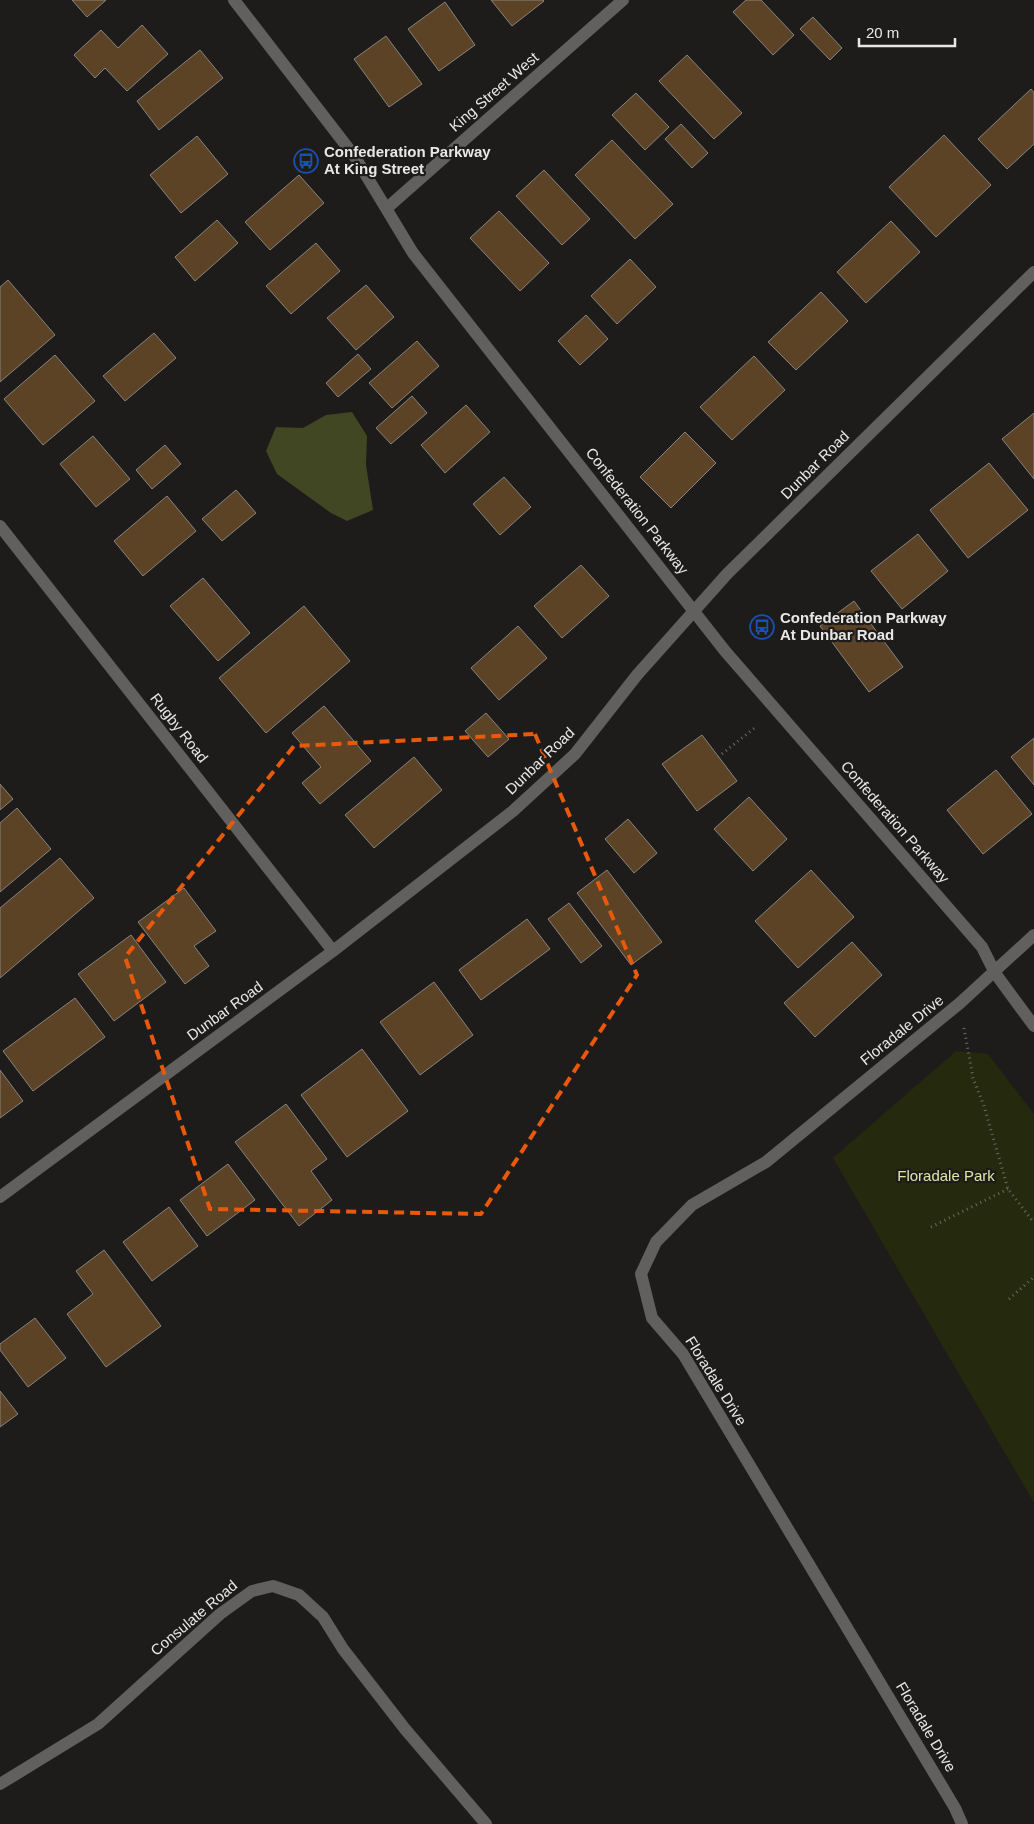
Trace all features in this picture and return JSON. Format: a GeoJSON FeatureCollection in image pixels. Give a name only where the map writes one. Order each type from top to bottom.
{"type":"FeatureCollection","features":[{"type":"Feature","properties":{"kind":"street","name":"Confederation Parkway"},"geometry":{"type":"LineString","coordinates":[[234,0],[355,157],[413,253],[725,651],[982,947],[995,973],[1034,1026]]}},
{"type":"Feature","properties":{"kind":"street","name":"King Street West"},"geometry":{"type":"LineString","coordinates":[[387,208],[623,0]]}},
{"type":"Feature","properties":{"kind":"street","name":"Dunbar Road"},"geometry":{"type":"LineString","coordinates":[[0,1197],[333,951],[513,811],[575,754],[637,675],[727,574],[1034,272]]}},
{"type":"Feature","properties":{"kind":"street","name":"Rugby Road"},"geometry":{"type":"LineString","coordinates":[[0,526],[333,951]]}},
{"type":"Feature","properties":{"kind":"street","name":"Floradale Drive"},"geometry":{"type":"LineString","coordinates":[[962,1824],[955,1808],[683,1354],[652,1318],[641,1274],[656,1242],[692,1205],[766,1162],[960,1003],[995,973],[1034,935]]}},
{"type":"Feature","properties":{"kind":"street","name":"Consulate Road"},"geometry":{"type":"LineString","coordinates":[[0,1784],[98,1724],[220,1614],[252,1591],[274,1586],[299,1595],[323,1617],[342,1649],[405,1730],[486,1824]]}},
{"type":"Feature","properties":{"kind":"path"},"geometry":{"type":"LineString","coordinates":[[718,756],[757,726]]}},
{"type":"Feature","properties":{"kind":"path"},"geometry":{"type":"LineString","coordinates":[[960,1003],[972,1078],[984,1106],[1008,1189],[1034,1223]]}},
{"type":"Feature","properties":{"kind":"path"},"geometry":{"type":"LineString","coordinates":[[932,1227],[1008,1189]]}},
{"type":"Feature","properties":{"kind":"path"},"geometry":{"type":"LineString","coordinates":[[1009,1299],[1034,1277]]}},
{"type":"Feature","properties":{"kind":"highlighted area"},"geometry":{"type":"Polygon","coordinates":[[[535,734],[637,975],[481,1214],[210,1209],[125,957],[294,746],[535,734]]]}},
{"type":"Feature","properties":{"kind":"green space"},"geometry":{"type":"Polygon","coordinates":[[[352,412],[367,436],[366,465],[373,510],[347,521],[331,513],[277,474],[266,451],[276,427],[303,428],[326,415],[352,412]]]}},
{"type":"Feature","properties":{"kind":"green space","name":"Floradale Park"},"geometry":{"type":"Polygon","coordinates":[[[956,1051],[988,1054],[1034,1114],[1034,1503],[833,1158],[956,1051]]]}},
{"type":"Feature","properties":{"kind":"building"},"geometry":{"type":"Polygon","coordinates":[[[72,0],[106,0],[87,17],[72,0]]]}},
{"type":"Feature","properties":{"kind":"building"},"geometry":{"type":"Polygon","coordinates":[[[491,0],[543,0],[544,1],[512,26],[491,0]]]}},
{"type":"Feature","properties":{"kind":"building"},"geometry":{"type":"Polygon","coordinates":[[[746,0],[761,0],[794,35],[773,55],[733,12],[746,0]]]}},
{"type":"Feature","properties":{"kind":"building"},"geometry":{"type":"Polygon","coordinates":[[[445,2],[475,45],[439,71],[408,29],[445,2]]]}},
{"type":"Feature","properties":{"kind":"building"},"geometry":{"type":"Polygon","coordinates":[[[813,17],[842,48],[830,60],[800,29],[813,17]]]}},
{"type":"Feature","properties":{"kind":"building"},"geometry":{"type":"Polygon","coordinates":[[[142,25],[168,54],[127,91],[105,68],[95,78],[74,55],[101,30],[118,48],[142,25]]]}},
{"type":"Feature","properties":{"kind":"building"},"geometry":{"type":"Polygon","coordinates":[[[386,36],[422,84],[389,107],[354,59],[386,36]]]}},
{"type":"Feature","properties":{"kind":"building"},"geometry":{"type":"Polygon","coordinates":[[[200,50],[223,78],[159,130],[137,101],[200,50]]]}},
{"type":"Feature","properties":{"kind":"building"},"geometry":{"type":"Polygon","coordinates":[[[687,55],[742,113],[714,139],[659,81],[687,55]]]}},
{"type":"Feature","properties":{"kind":"building"},"geometry":{"type":"Polygon","coordinates":[[[1031,89],[1034,93],[1034,144],[1007,169],[978,139],[1031,89]]]}},
{"type":"Feature","properties":{"kind":"building"},"geometry":{"type":"Polygon","coordinates":[[[636,93],[669,127],[645,150],[612,115],[636,93]]]}},
{"type":"Feature","properties":{"kind":"building"},"geometry":{"type":"Polygon","coordinates":[[[681,124],[708,153],[692,168],[665,139],[681,124]]]}},
{"type":"Feature","properties":{"kind":"building"},"geometry":{"type":"Polygon","coordinates":[[[944,135],[991,185],[936,237],[889,187],[944,135]]]}},
{"type":"Feature","properties":{"kind":"building"},"geometry":{"type":"Polygon","coordinates":[[[197,136],[228,174],[181,213],[150,175],[197,136]]]}},
{"type":"Feature","properties":{"kind":"building"},"geometry":{"type":"Polygon","coordinates":[[[612,140],[673,204],[635,239],[575,175],[612,140]]]}},
{"type":"Feature","properties":{"kind":"building"},"geometry":{"type":"Polygon","coordinates":[[[544,170],[590,219],[562,245],[516,196],[544,170]]]}},
{"type":"Feature","properties":{"kind":"building"},"geometry":{"type":"Polygon","coordinates":[[[299,175],[324,203],[270,250],[245,222],[299,175]]]}},
{"type":"Feature","properties":{"kind":"building"},"geometry":{"type":"Polygon","coordinates":[[[499,211],[549,263],[520,291],[470,238],[499,211]]]}},
{"type":"Feature","properties":{"kind":"building"},"geometry":{"type":"Polygon","coordinates":[[[217,220],[238,243],[195,281],[175,257],[217,220]]]}},
{"type":"Feature","properties":{"kind":"building"},"geometry":{"type":"Polygon","coordinates":[[[891,221],[920,252],[866,303],[837,272],[891,221]]]}},
{"type":"Feature","properties":{"kind":"building"},"geometry":{"type":"Polygon","coordinates":[[[316,243],[340,271],[291,314],[266,286],[316,243]]]}},
{"type":"Feature","properties":{"kind":"building"},"geometry":{"type":"Polygon","coordinates":[[[630,259],[656,287],[617,324],[591,296],[630,259]]]}},
{"type":"Feature","properties":{"kind":"building"},"geometry":{"type":"Polygon","coordinates":[[[8,280],[55,335],[0,382],[0,287],[8,280]]]}},
{"type":"Feature","properties":{"kind":"building"},"geometry":{"type":"Polygon","coordinates":[[[366,285],[394,317],[356,350],[327,318],[366,285]]]}},
{"type":"Feature","properties":{"kind":"building"},"geometry":{"type":"Polygon","coordinates":[[[821,292],[848,321],[796,370],[768,342],[821,292]]]}},
{"type":"Feature","properties":{"kind":"building"},"geometry":{"type":"Polygon","coordinates":[[[586,315],[608,339],[580,365],[558,341],[586,315]]]}},
{"type":"Feature","properties":{"kind":"building"},"geometry":{"type":"Polygon","coordinates":[[[154,333],[176,358],[125,401],[103,376],[154,333]]]}},
{"type":"Feature","properties":{"kind":"building"},"geometry":{"type":"Polygon","coordinates":[[[417,341],[439,366],[392,408],[369,383],[417,341]]]}},
{"type":"Feature","properties":{"kind":"building"},"geometry":{"type":"Polygon","coordinates":[[[358,354],[371,369],[338,397],[326,383],[358,354]]]}},
{"type":"Feature","properties":{"kind":"building"},"geometry":{"type":"Polygon","coordinates":[[[55,355],[95,401],[43,445],[4,399],[55,355]]]}},
{"type":"Feature","properties":{"kind":"building"},"geometry":{"type":"Polygon","coordinates":[[[754,356],[785,390],[732,440],[700,407],[754,356]]]}},
{"type":"Feature","properties":{"kind":"building"},"geometry":{"type":"Polygon","coordinates":[[[412,396],[427,413],[391,444],[376,428],[412,396]]]}},
{"type":"Feature","properties":{"kind":"building"},"geometry":{"type":"Polygon","coordinates":[[[466,405],[490,432],[445,473],[421,445],[466,405]]]}},
{"type":"Feature","properties":{"kind":"building"},"geometry":{"type":"Polygon","coordinates":[[[1034,413],[1034,479],[1002,439],[1034,413]]]}},
{"type":"Feature","properties":{"kind":"building"},"geometry":{"type":"Polygon","coordinates":[[[685,432],[716,463],[671,508],[640,477],[685,432]]]}},
{"type":"Feature","properties":{"kind":"building"},"geometry":{"type":"Polygon","coordinates":[[[93,436],[130,479],[96,507],[60,464],[93,436]]]}},
{"type":"Feature","properties":{"kind":"building"},"geometry":{"type":"Polygon","coordinates":[[[165,445],[181,464],[152,489],[136,470],[165,445]]]}},
{"type":"Feature","properties":{"kind":"building"},"geometry":{"type":"Polygon","coordinates":[[[989,463],[1028,510],[968,558],[930,510],[989,463]]]}},
{"type":"Feature","properties":{"kind":"building"},"geometry":{"type":"Polygon","coordinates":[[[504,477],[531,507],[500,535],[473,504],[504,477]]]}},
{"type":"Feature","properties":{"kind":"building"},"geometry":{"type":"Polygon","coordinates":[[[236,490],[256,513],[222,541],[202,519],[236,490]]]}},
{"type":"Feature","properties":{"kind":"building"},"geometry":{"type":"Polygon","coordinates":[[[167,496],[196,531],[143,576],[114,541],[167,496]]]}},
{"type":"Feature","properties":{"kind":"building"},"geometry":{"type":"Polygon","coordinates":[[[918,534],[948,571],[902,609],[871,571],[918,534]]]}},
{"type":"Feature","properties":{"kind":"building"},"geometry":{"type":"Polygon","coordinates":[[[581,565],[609,596],[562,638],[534,606],[581,565]]]}},
{"type":"Feature","properties":{"kind":"building"},"geometry":{"type":"Polygon","coordinates":[[[203,578],[250,633],[218,661],[170,606],[203,578]]]}},
{"type":"Feature","properties":{"kind":"building"},"geometry":{"type":"Polygon","coordinates":[[[854,601],[903,667],[869,692],[820,626],[854,601]]]}},
{"type":"Feature","properties":{"kind":"building"},"geometry":{"type":"Polygon","coordinates":[[[304,606],[350,661],[266,733],[219,678],[304,606]]]}},
{"type":"Feature","properties":{"kind":"building"},"geometry":{"type":"Polygon","coordinates":[[[518,626],[547,658],[499,700],[471,668],[518,626]]]}},
{"type":"Feature","properties":{"kind":"building"},"geometry":{"type":"Polygon","coordinates":[[[324,706],[371,761],[320,804],[302,783],[321,767],[292,733],[324,706]]]}},
{"type":"Feature","properties":{"kind":"building"},"geometry":{"type":"Polygon","coordinates":[[[486,713],[509,739],[488,757],[465,731],[486,713]]]}},
{"type":"Feature","properties":{"kind":"building"},"geometry":{"type":"Polygon","coordinates":[[[702,735],[737,781],[697,811],[662,764],[702,735]]]}},
{"type":"Feature","properties":{"kind":"building"},"geometry":{"type":"Polygon","coordinates":[[[1034,738],[1034,785],[1011,757],[1034,738]]]}},
{"type":"Feature","properties":{"kind":"building"},"geometry":{"type":"Polygon","coordinates":[[[414,757],[442,790],[374,848],[345,815],[414,757]]]}},
{"type":"Feature","properties":{"kind":"building"},"geometry":{"type":"Polygon","coordinates":[[[996,770],[1032,814],[983,854],[947,810],[996,770]]]}},
{"type":"Feature","properties":{"kind":"building"},"geometry":{"type":"Polygon","coordinates":[[[0,784],[13,799],[0,810],[0,784]]]}},
{"type":"Feature","properties":{"kind":"building"},"geometry":{"type":"Polygon","coordinates":[[[749,797],[787,839],[753,871],[714,829],[749,797]]]}},
{"type":"Feature","properties":{"kind":"building"},"geometry":{"type":"Polygon","coordinates":[[[17,808],[51,849],[0,892],[0,823],[17,808]]]}},
{"type":"Feature","properties":{"kind":"building"},"geometry":{"type":"Polygon","coordinates":[[[628,819],[657,853],[634,873],[605,839],[628,819]]]}},
{"type":"Feature","properties":{"kind":"building"},"geometry":{"type":"Polygon","coordinates":[[[60,858],[94,898],[0,978],[0,908],[60,858]]]}},
{"type":"Feature","properties":{"kind":"building"},"geometry":{"type":"Polygon","coordinates":[[[607,870],[662,942],[631,965],[577,893],[607,870]]]}},
{"type":"Feature","properties":{"kind":"building"},"geometry":{"type":"Polygon","coordinates":[[[811,870],[854,917],[798,968],[755,921],[811,870]]]}},
{"type":"Feature","properties":{"kind":"building"},"geometry":{"type":"Polygon","coordinates":[[[184,888],[216,931],[194,946],[209,966],[185,984],[138,922],[184,888]]]}},
{"type":"Feature","properties":{"kind":"building"},"geometry":{"type":"Polygon","coordinates":[[[569,903],[602,946],[581,963],[548,919],[569,903]]]}},
{"type":"Feature","properties":{"kind":"building"},"geometry":{"type":"Polygon","coordinates":[[[527,919],[550,949],[481,1000],[459,970],[527,919]]]}},
{"type":"Feature","properties":{"kind":"building"},"geometry":{"type":"Polygon","coordinates":[[[131,935],[166,982],[114,1021],[78,974],[131,935]]]}},
{"type":"Feature","properties":{"kind":"building"},"geometry":{"type":"Polygon","coordinates":[[[852,942],[882,975],[815,1037],[784,1003],[852,942]]]}},
{"type":"Feature","properties":{"kind":"building"},"geometry":{"type":"Polygon","coordinates":[[[434,982],[473,1035],[420,1075],[380,1022],[434,982]]]}},
{"type":"Feature","properties":{"kind":"building"},"geometry":{"type":"Polygon","coordinates":[[[75,998],[105,1037],[33,1091],[3,1051],[75,998]]]}},
{"type":"Feature","properties":{"kind":"building"},"geometry":{"type":"Polygon","coordinates":[[[362,1049],[408,1111],[347,1157],[301,1095],[362,1049]]]}},
{"type":"Feature","properties":{"kind":"building"},"geometry":{"type":"Polygon","coordinates":[[[0,1070],[23,1101],[0,1118],[0,1070]]]}},
{"type":"Feature","properties":{"kind":"building"},"geometry":{"type":"Polygon","coordinates":[[[286,1104],[327,1159],[311,1171],[332,1200],[299,1226],[235,1142],[286,1104]]]}},
{"type":"Feature","properties":{"kind":"building"},"geometry":{"type":"Polygon","coordinates":[[[228,1164],[255,1200],[207,1236],[180,1200],[228,1164]]]}},
{"type":"Feature","properties":{"kind":"building"},"geometry":{"type":"Polygon","coordinates":[[[169,1207],[198,1246],[152,1281],[123,1242],[169,1207]]]}},
{"type":"Feature","properties":{"kind":"building"},"geometry":{"type":"Polygon","coordinates":[[[104,1250],[161,1326],[106,1367],[67,1314],[93,1294],[76,1271],[104,1250]]]}},
{"type":"Feature","properties":{"kind":"building"},"geometry":{"type":"Polygon","coordinates":[[[35,1318],[66,1358],[28,1387],[0,1350],[0,1344],[35,1318]]]}},
{"type":"Feature","properties":{"kind":"building"},"geometry":{"type":"Polygon","coordinates":[[[0,1391],[18,1414],[0,1427],[0,1391]]]}},
{"type":"Feature","properties":{"kind":"place","name":"Confederation Parkway At King Street"},"geometry":{"type":"Point","coordinates":[306,161]}},
{"type":"Feature","properties":{"kind":"place","name":"Confederation Parkway At Dunbar Road"},"geometry":{"type":"Point","coordinates":[762,627]}}]}
